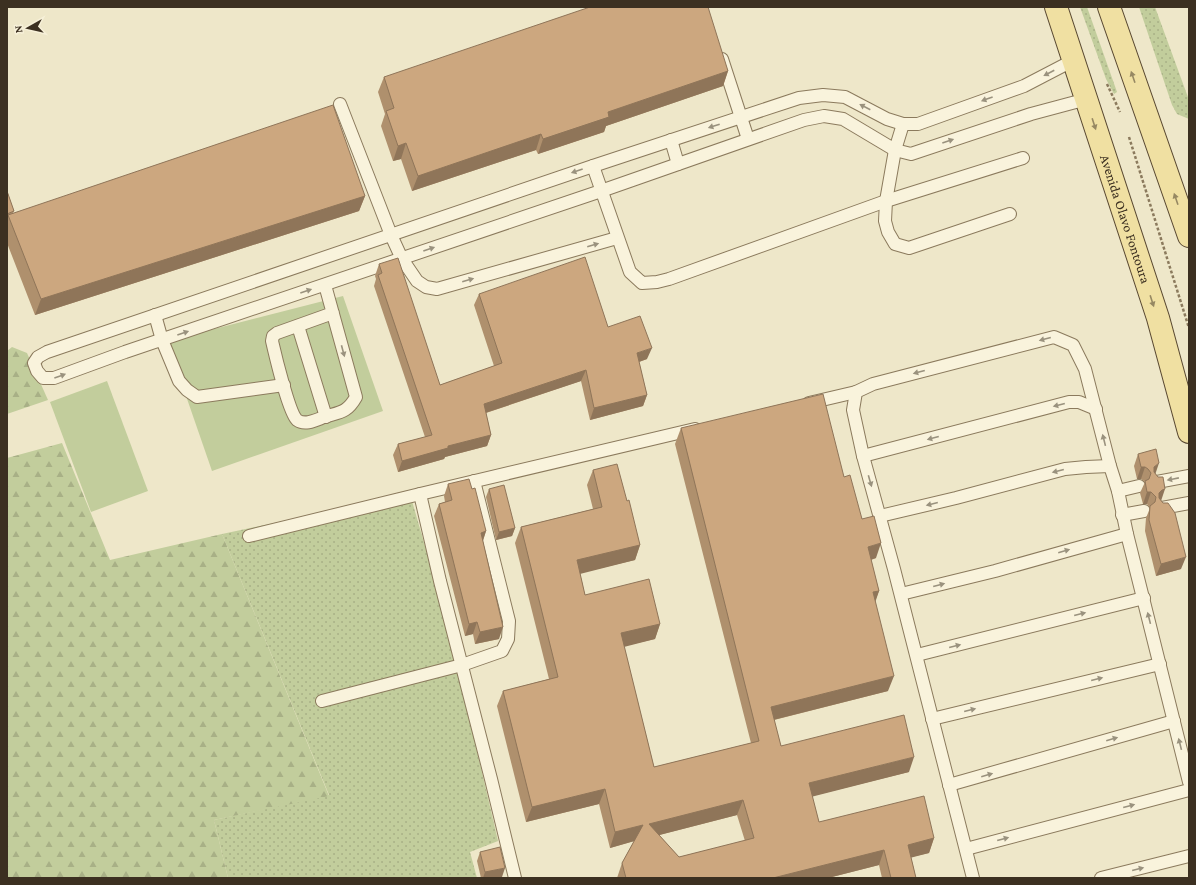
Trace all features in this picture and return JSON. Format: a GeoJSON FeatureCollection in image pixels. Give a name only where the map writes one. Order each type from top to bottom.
{"type":"FeatureCollection","features":[{"type":"Feature","properties":{"kind":"main road","name":"Avenida Olavo Fontoura"},"geometry":{"type":"LineString","coordinates":[[1056,7],[1158,318],[1189,432]]}},
{"type":"Feature","properties":{"kind":"main road"},"geometry":{"type":"LineString","coordinates":[[1109,7],[1189,233]]}},
{"type":"Feature","properties":{"kind":"lane"},"geometry":{"type":"LineString","coordinates":[[719,51],[748,139]]}},
{"type":"Feature","properties":{"kind":"lane"},"geometry":{"type":"LineString","coordinates":[[1074,60],[1024,86],[918,124],[903,124],[887,118],[845,97],[823,95],[799,98],[593,166],[47,352],[38,357],[34,363],[37,372],[43,378],[54,378],[804,120],[824,116],[844,118],[895,150],[911,154],[1031,114],[1087,99]]}},
{"type":"Feature","properties":{"kind":"lane"},"geometry":{"type":"LineString","coordinates":[[340,104],[391,235],[402,259],[417,281],[426,287],[437,289],[617,238]]}},
{"type":"Feature","properties":{"kind":"lane"},"geometry":{"type":"LineString","coordinates":[[903,124],[895,150],[886,201],[885,221],[888,232],[895,244],[909,248],[1010,214]]}},
{"type":"Feature","properties":{"kind":"lane"},"geometry":{"type":"LineString","coordinates":[[671,140],[678,164]]}},
{"type":"Feature","properties":{"kind":"lane"},"geometry":{"type":"LineString","coordinates":[[593,166],[630,272],[642,283],[657,282],[669,279],[886,201],[1023,158]]}},
{"type":"Feature","properties":{"kind":"lane"},"geometry":{"type":"LineString","coordinates":[[325,285],[333,313],[356,397],[351,406],[345,411],[306,423],[297,420],[293,413],[272,341],[273,336],[277,333],[333,313]]}},
{"type":"Feature","properties":{"kind":"lane"},"geometry":{"type":"LineString","coordinates":[[155,315],[162,340],[179,381],[187,390],[197,397],[284,385]]}},
{"type":"Feature","properties":{"kind":"lane"},"geometry":{"type":"LineString","coordinates":[[298,326],[326,416]]}},
{"type":"Feature","properties":{"kind":"lane"},"geometry":{"type":"LineString","coordinates":[[794,406],[856,392],[873,384],[1054,337],[1073,345],[1085,368],[1110,466],[1118,491],[1122,515],[1189,782]]}},
{"type":"Feature","properties":{"kind":"lane"},"geometry":{"type":"LineString","coordinates":[[856,392],[853,410],[863,456],[917,655],[973,878]]}},
{"type":"Feature","properties":{"kind":"lane"},"geometry":{"type":"LineString","coordinates":[[863,456],[1069,402],[1079,402],[1096,409]]}},
{"type":"Feature","properties":{"kind":"lane"},"geometry":{"type":"LineString","coordinates":[[249,536],[703,427]]}},
{"type":"Feature","properties":{"kind":"lane"},"geometry":{"type":"LineString","coordinates":[[880,516],[956,498],[1065,469],[1110,466]]}},
{"type":"Feature","properties":{"kind":"lane"},"geometry":{"type":"LineString","coordinates":[[1157,482],[1189,476]]}},
{"type":"Feature","properties":{"kind":"lane"},"geometry":{"type":"LineString","coordinates":[[322,701],[462,665],[502,651],[508,639],[508,621],[474,481]]}},
{"type":"Feature","properties":{"kind":"lane"},"geometry":{"type":"LineString","coordinates":[[1118,491],[1139,486]]}},
{"type":"Feature","properties":{"kind":"lane"},"geometry":{"type":"LineString","coordinates":[[420,494],[440,581],[515,878]]}},
{"type":"Feature","properties":{"kind":"lane"},"geometry":{"type":"LineString","coordinates":[[1162,508],[1189,503]]}},
{"type":"Feature","properties":{"kind":"lane"},"geometry":{"type":"LineString","coordinates":[[1122,515],[1144,511]]}},
{"type":"Feature","properties":{"kind":"lane"},"geometry":{"type":"LineString","coordinates":[[901,594],[995,571],[1127,534]]}},
{"type":"Feature","properties":{"kind":"lane"},"geometry":{"type":"LineString","coordinates":[[917,655],[1144,598]]}},
{"type":"Feature","properties":{"kind":"lane"},"geometry":{"type":"LineString","coordinates":[[932,719],[1160,664]]}},
{"type":"Feature","properties":{"kind":"lane"},"geometry":{"type":"LineString","coordinates":[[949,785],[1174,721]]}},
{"type":"Feature","properties":{"kind":"lane"},"geometry":{"type":"LineString","coordinates":[[966,849],[1189,790]]}},
{"type":"Feature","properties":{"kind":"lane"},"geometry":{"type":"LineString","coordinates":[[1101,878],[1189,856]]}},
{"type":"Feature","properties":{"kind":"path"},"geometry":{"type":"LineString","coordinates":[[1129,137],[1189,328]]}},
{"type":"Feature","properties":{"kind":"green space"},"geometry":{"type":"Polygon","coordinates":[[[1080,7],[1087,7],[1117,92],[1114,94],[1106,79],[1080,7]]]}},
{"type":"Feature","properties":{"kind":"green space"},"geometry":{"type":"Polygon","coordinates":[[[1139,7],[1155,7],[1189,100],[1189,119],[1177,114],[1172,105],[1139,7]]]}},
{"type":"Feature","properties":{"kind":"green space"},"geometry":{"type":"Polygon","coordinates":[[[343,296],[383,411],[212,471],[167,341],[343,296]]]}},
{"type":"Feature","properties":{"kind":"green space"},"geometry":{"type":"Polygon","coordinates":[[[12,347],[27,353],[48,400],[7,414],[7,351],[12,347]]]}},
{"type":"Feature","properties":{"kind":"green space"},"geometry":{"type":"Polygon","coordinates":[[[107,381],[148,491],[91,512],[50,402],[107,381]]]}},
{"type":"Feature","properties":{"kind":"green space"},"geometry":{"type":"Polygon","coordinates":[[[62,443],[110,560],[222,534],[329,796],[214,820],[228,878],[7,878],[7,458],[62,443]]]}},
{"type":"Feature","properties":{"kind":"green space"},"geometry":{"type":"Polygon","coordinates":[[[410,494],[448,626],[498,841],[470,852],[477,878],[228,878],[214,820],[329,795],[222,534],[410,494]]]}},
{"type":"Feature","properties":{"kind":"building"},"geometry":{"type":"Polygon","coordinates":[[[590,7],[708,7],[728,71],[608,112],[609,117],[543,139],[541,134],[418,176],[406,143],[398,146],[386,111],[394,108],[384,77],[590,7]]]}},
{"type":"Feature","properties":{"kind":"building"},"geometry":{"type":"Polygon","coordinates":[[[333,105],[365,196],[41,299],[8,215],[333,105]]]}},
{"type":"Feature","properties":{"kind":"building"},"geometry":{"type":"Polygon","coordinates":[[[7,191],[14,211],[7,214],[7,191]]]}},
{"type":"Feature","properties":{"kind":"building"},"geometry":{"type":"Polygon","coordinates":[[[585,257],[608,327],[640,316],[652,348],[637,353],[647,395],[594,408],[586,370],[484,404],[491,435],[448,446],[448,448],[402,461],[398,444],[432,435],[378,275],[382,273],[379,264],[398,258],[440,385],[502,363],[479,294],[585,257]]]}},
{"type":"Feature","properties":{"kind":"building"},"geometry":{"type":"Polygon","coordinates":[[[823,394],[844,477],[850,475],[862,519],[874,516],[881,543],[868,547],[879,591],[873,592],[894,676],[771,707],[781,746],[904,715],[914,757],[809,783],[819,822],[924,796],[934,838],[908,845],[916,878],[891,878],[884,850],[773,878],[626,878],[622,863],[643,825],[615,832],[605,789],[532,807],[503,691],[558,677],[521,527],[602,507],[593,470],[617,464],[627,501],[629,500],[640,545],[577,560],[585,595],[649,579],[660,624],[621,633],[654,767],[759,741],[681,428],[823,394]],[[743,800],[649,824],[679,857],[754,838],[743,800]]]}},
{"type":"Feature","properties":{"kind":"building"},"geometry":{"type":"Polygon","coordinates":[[[1156,449],[1159,463],[1154,467],[1154,472],[1158,477],[1163,477],[1165,489],[1159,493],[1159,498],[1163,503],[1168,503],[1175,513],[1186,557],[1161,564],[1149,520],[1150,506],[1155,502],[1156,497],[1151,492],[1147,492],[1145,481],[1149,479],[1151,473],[1145,467],[1141,467],[1138,454],[1156,449]]]}},
{"type":"Feature","properties":{"kind":"building"},"geometry":{"type":"Polygon","coordinates":[[[469,479],[472,489],[475,488],[486,531],[481,533],[503,627],[480,632],[477,622],[469,624],[439,504],[452,500],[448,484],[469,479]]]}},
{"type":"Feature","properties":{"kind":"building"},"geometry":{"type":"Polygon","coordinates":[[[504,485],[515,528],[499,532],[489,489],[504,485]]]}},
{"type":"Feature","properties":{"kind":"building"},"geometry":{"type":"Polygon","coordinates":[[[500,847],[505,868],[485,872],[480,852],[500,847]]]}}]}
